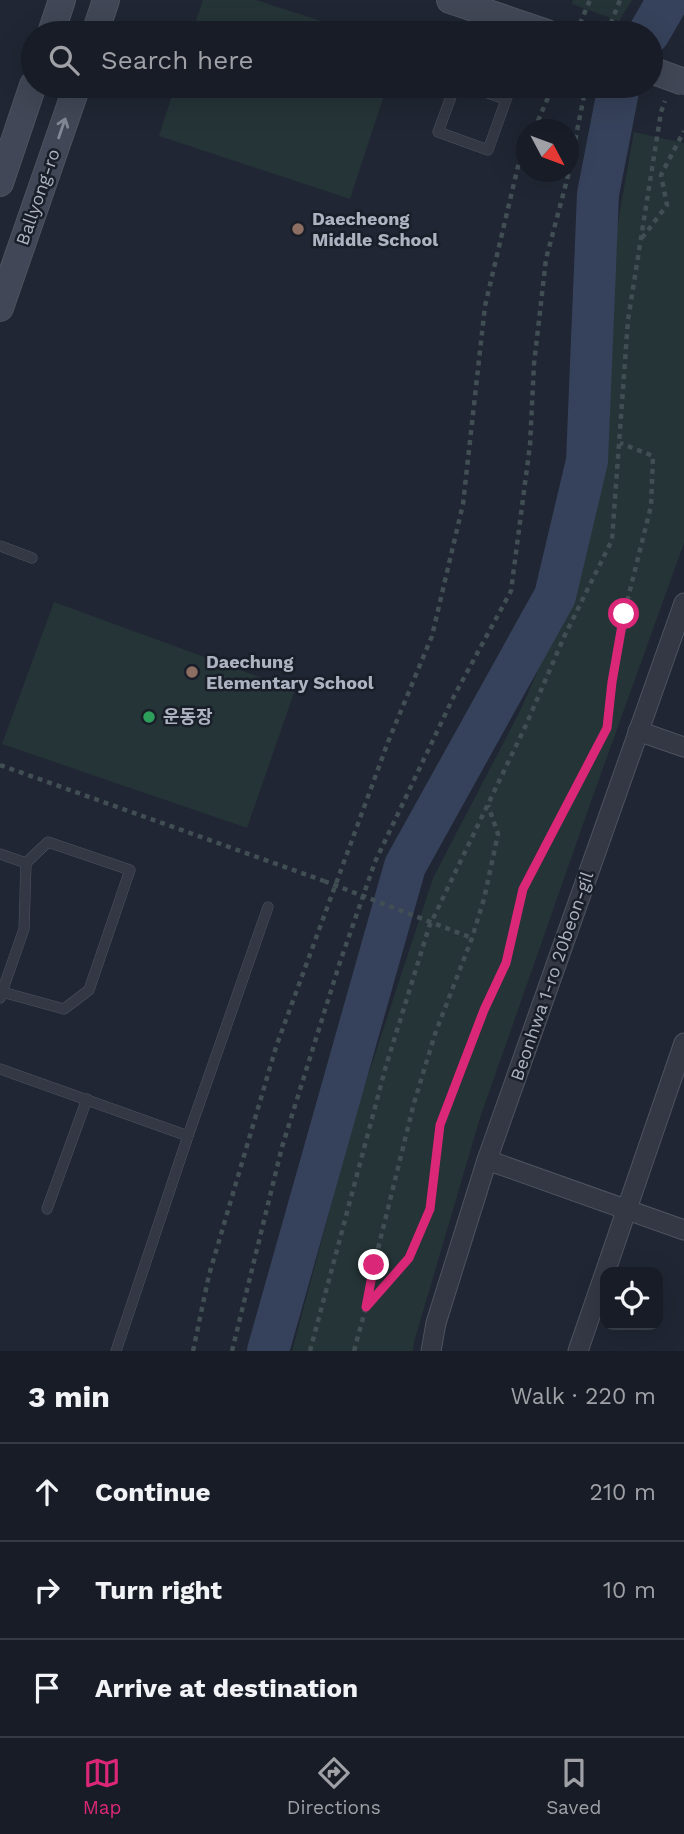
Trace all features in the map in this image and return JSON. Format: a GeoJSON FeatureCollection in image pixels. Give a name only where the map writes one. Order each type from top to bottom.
{"type":"FeatureCollection","features":[{"type":"Feature","properties":{"kind":"street"},"geometry":{"type":"LineString","coordinates":[[55,21],[62,0]]}},
{"type":"Feature","properties":{"kind":"street"},"geometry":{"type":"LineString","coordinates":[[99,21],[106,0]]}},
{"type":"Feature","properties":{"kind":"street"},"geometry":{"type":"LineString","coordinates":[[450,0],[508,21]]}},
{"type":"Feature","properties":{"kind":"street"},"geometry":{"type":"LineString","coordinates":[[663,74],[684,82]]}},
{"type":"Feature","properties":{"kind":"street"},"geometry":{"type":"LineString","coordinates":[[0,183],[29,98]]}},
{"type":"Feature","properties":{"kind":"street","name":"Ballyong-ro"},"geometry":{"type":"LineString","coordinates":[[0,308],[73,98]]}},
{"type":"Feature","properties":{"kind":"street","name":"Beonhwa 1-ro 20beon-gil"},"geometry":{"type":"LineString","coordinates":[[431,1351],[436,1323],[487,1160],[684,603]]}},
{"type":"Feature","properties":{"kind":"street"},"geometry":{"type":"LineString","coordinates":[[638,731],[684,747]]}},
{"type":"Feature","properties":{"kind":"street"},"geometry":{"type":"LineString","coordinates":[[578,1351],[684,1043]]}},
{"type":"Feature","properties":{"kind":"street"},"geometry":{"type":"LineString","coordinates":[[487,1160],[684,1230]]}},
{"type":"Feature","properties":{"kind":"lane"},"geometry":{"type":"LineString","coordinates":[[451,98],[438,132],[488,150],[505,99],[502,98]]}},
{"type":"Feature","properties":{"kind":"lane"},"geometry":{"type":"LineString","coordinates":[[0,546],[32,558]]}},
{"type":"Feature","properties":{"kind":"lane"},"geometry":{"type":"LineString","coordinates":[[48,842],[130,870],[89,990],[64,1009],[1,995],[24,929],[26,863],[48,842]]}},
{"type":"Feature","properties":{"kind":"lane"},"geometry":{"type":"LineString","coordinates":[[0,854],[26,863]]}},
{"type":"Feature","properties":{"kind":"lane"},"geometry":{"type":"LineString","coordinates":[[116,1351],[268,907]]}},
{"type":"Feature","properties":{"kind":"lane"},"geometry":{"type":"LineString","coordinates":[[0,1069],[188,1136]]}},
{"type":"Feature","properties":{"kind":"lane"},"geometry":{"type":"LineString","coordinates":[[47,1209],[87,1099]]}},
{"type":"Feature","properties":{"kind":"path"},"geometry":{"type":"LineString","coordinates":[[581,21],[590,0]]}},
{"type":"Feature","properties":{"kind":"path"},"geometry":{"type":"LineString","coordinates":[[612,21],[620,0]]}},
{"type":"Feature","properties":{"kind":"path"},"geometry":{"type":"LineString","coordinates":[[539,119],[548,98]]}},
{"type":"Feature","properties":{"kind":"path"},"geometry":{"type":"LineString","coordinates":[[232,1351],[282,1147],[374,862],[453,698],[511,591],[530,444],[534,364],[545,259],[568,176],[584,98]]}},
{"type":"Feature","properties":{"kind":"path"},"geometry":{"type":"LineString","coordinates":[[310,1351],[386,1066],[429,927],[612,540],[628,320],[665,100]]}},
{"type":"Feature","properties":{"kind":"path"},"geometry":{"type":"LineString","coordinates":[[640,241],[667,205],[661,175],[684,131]]}},
{"type":"Feature","properties":{"kind":"path"},"geometry":{"type":"LineString","coordinates":[[193,1351],[209,1275],[276,1047],[388,743],[432,636],[463,504],[485,306],[516,175]]}},
{"type":"Feature","properties":{"kind":"path"},"geometry":{"type":"LineString","coordinates":[[366,1307],[409,1258],[430,1209],[440,1125],[484,1010],[506,963],[523,889],[607,728],[624,614],[651,506],[653,456],[620,443]]}},
{"type":"Feature","properties":{"kind":"path"},"geometry":{"type":"LineString","coordinates":[[0,765],[324,881],[472,938]]}},
{"type":"Feature","properties":{"kind":"path"},"geometry":{"type":"LineString","coordinates":[[354,1351],[414,1103],[435,1034],[484,899],[498,834],[488,804]]}},
{"type":"Feature","properties":{"kind":"shaded area"},"geometry":{"type":"Polygon","coordinates":[[[203,0],[256,0],[321,21],[196,21],[203,0]]]}},
{"type":"Feature","properties":{"kind":"shaded area"},"geometry":{"type":"Polygon","coordinates":[[[573,0],[632,0],[619,21],[572,4],[573,0]]]}},
{"type":"Feature","properties":{"kind":"shaded area"},"geometry":{"type":"Polygon","coordinates":[[[171,98],[383,98],[350,199],[159,136],[171,98]]]}},
{"type":"Feature","properties":{"kind":"shaded area"},"geometry":{"type":"Polygon","coordinates":[[[634,132],[684,143],[684,543],[480,1118],[413,1351],[292,1351],[356,1112],[433,878],[520,711],[577,582],[592,487],[610,267],[634,132]]]}},
{"type":"Feature","properties":{"kind":"shaded area","name":"운동장"},"geometry":{"type":"Polygon","coordinates":[[[54,602],[295,690],[247,828],[2,744],[54,602]]]}},
{"type":"Feature","properties":{"kind":"waterway"},"geometry":{"type":"LineString","coordinates":[[656,21],[668,0]]}},
{"type":"Feature","properties":{"kind":"waterway"},"geometry":{"type":"LineString","coordinates":[[268,1351],[405,866],[555,596],[587,461],[598,194],[617,98]]}},
{"type":"Feature","properties":{"kind":"place","name":"Daecheong Middle School"},"geometry":{"type":"Point","coordinates":[298,229]}},
{"type":"Feature","properties":{"kind":"place","name":"Daechung Elementary School"},"geometry":{"type":"Point","coordinates":[192,672]}},
{"type":"Feature","properties":{"kind":"place","name":"운동장"},"geometry":{"type":"Point","coordinates":[149,717]}},
{"type":"Feature","properties":{"kind":"route"},"geometry":{"type":"LineString","coordinates":[[374,1265],[366,1307],[409,1258],[430,1209],[440,1125],[484,1010],[506,963],[523,889],[607,728],[624,614]]}}]}
